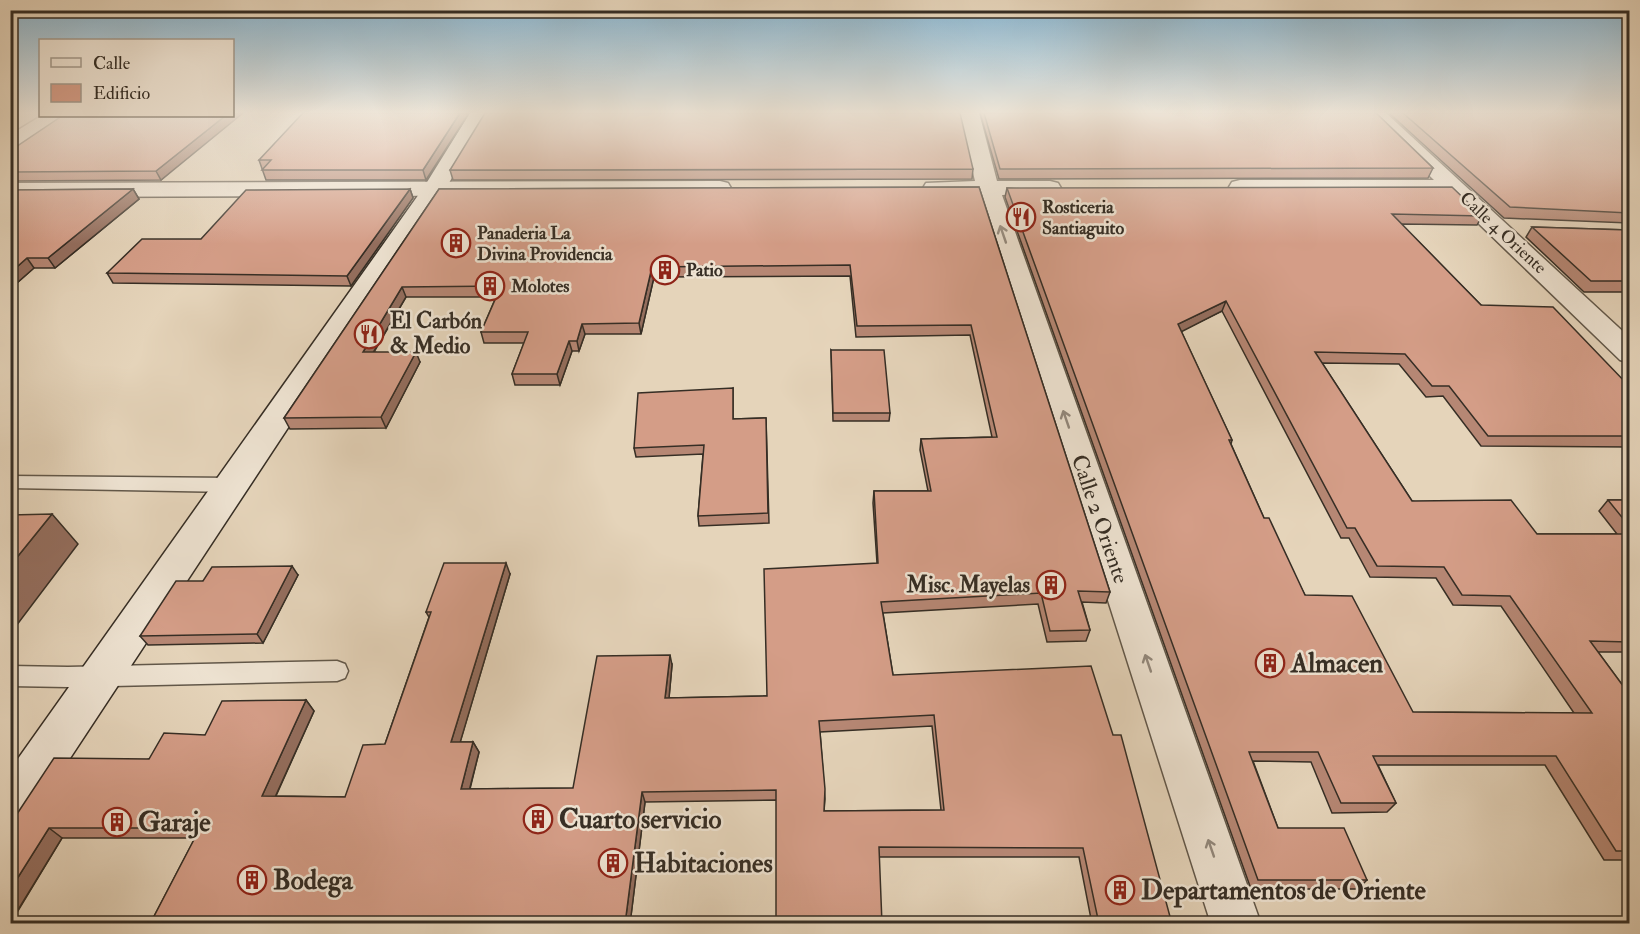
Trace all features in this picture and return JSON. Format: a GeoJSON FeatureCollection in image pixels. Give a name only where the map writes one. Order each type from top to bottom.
{"type":"FeatureCollection","features":[{"type":"Feature","properties":{"kind":"street"},"geometry":{"type":"LineString","coordinates":[[10,809],[234,485],[456,157]]}},
{"type":"Feature","properties":{"kind":"street","name":"Calle 2 Oriente"},"geometry":{"type":"LineString","coordinates":[[980,157],[988,188],[1236,924]]}},
{"type":"Feature","properties":{"kind":"street","name":"Calle 4 Oriente"},"geometry":{"type":"LineString","coordinates":[[1421,157],[1629,354]]}},
{"type":"Feature","properties":{"kind":"street"},"geometry":{"type":"LineString","coordinates":[[1215,188],[1454,187]]}},
{"type":"Feature","properties":{"kind":"street"},"geometry":{"type":"LineString","coordinates":[[10,190],[741,188]]}},
{"type":"Feature","properties":{"kind":"street"},"geometry":{"type":"LineString","coordinates":[[917,188],[1071,188]]}},
{"type":"Feature","properties":{"kind":"street"},"geometry":{"type":"LineString","coordinates":[[1497,227],[1530,228]]}},
{"type":"Feature","properties":{"kind":"lane"},"geometry":{"type":"LineString","coordinates":[[10,482],[234,485]]}},
{"type":"Feature","properties":{"kind":"lane"},"geometry":{"type":"LineString","coordinates":[[10,676],[337,671]]}},
{"type":"Feature","properties":{"kind":"building"},"geometry":{"type":"Polygon","coordinates":[[[10,157],[174,157],[156,171],[10,172],[10,157]]]}},
{"type":"Feature","properties":{"kind":"building"},"geometry":{"type":"Polygon","coordinates":[[[262,157],[432,157],[423,170],[262,170],[271,160],[259,160],[262,157]]]}},
{"type":"Feature","properties":{"kind":"building"},"geometry":{"type":"Polygon","coordinates":[[[458,157],[970,157],[973,169],[450,170],[458,157]]]}},
{"type":"Feature","properties":{"kind":"building"},"geometry":{"type":"Polygon","coordinates":[[[996,157],[1421,157],[1433,168],[1000,169],[996,157]]]}},
{"type":"Feature","properties":{"kind":"building"},"geometry":{"type":"Polygon","coordinates":[[[1453,157],[1629,157],[1629,213],[1510,207],[1453,157]]]}},
{"type":"Feature","properties":{"kind":"building"},"geometry":{"type":"Polygon","coordinates":[[[979,187],[1110,592],[1078,591],[1090,630],[1050,631],[1041,593],[881,602],[893,675],[1091,666],[1113,735],[1121,735],[1172,924],[1099,924],[1083,848],[879,847],[882,924],[776,924],[776,790],[642,792],[625,924],[150,924],[200,828],[49,828],[10,890],[10,818],[15,817],[54,758],[149,759],[164,733],[205,735],[222,701],[306,700],[262,796],[345,797],[363,745],[385,744],[431,612],[426,612],[444,563],[506,563],[451,742],[473,742],[461,789],[573,788],[597,656],[670,655],[665,698],[767,696],[764,569],[878,563],[874,491],[931,491],[921,439],[997,437],[971,325],[857,326],[850,265],[652,267],[639,323],[582,324],[577,341],[569,341],[557,374],[512,374],[528,332],[481,332],[501,286],[402,287],[363,352],[416,352],[381,417],[284,418],[439,189],[979,187]],[[934,715],[819,721],[825,789],[824,811],[944,810],[934,715]]]}},
{"type":"Feature","properties":{"kind":"building"},"geometry":{"type":"Polygon","coordinates":[[[1452,187],[1482,216],[1392,214],[1481,305],[1553,307],[1629,386],[1629,436],[1488,436],[1449,386],[1432,386],[1405,354],[1315,352],[1412,501],[1511,500],[1537,534],[1629,534],[1629,642],[1590,641],[1629,694],[1629,851],[1616,851],[1556,756],[1373,756],[1396,803],[1341,803],[1318,752],[1249,752],[1278,828],[1344,828],[1367,880],[1258,880],[1007,188],[1452,187]],[[1226,301],[1178,324],[1232,440],[1229,440],[1264,518],[1269,518],[1305,595],[1352,596],[1413,712],[1592,713],[1510,596],[1462,595],[1444,567],[1377,566],[1355,528],[1347,528],[1226,301]]]}},
{"type":"Feature","properties":{"kind":"building"},"geometry":{"type":"Polygon","coordinates":[[[133,189],[48,258],[27,258],[10,273],[10,190],[133,189]]]}},
{"type":"Feature","properties":{"kind":"building"},"geometry":{"type":"Polygon","coordinates":[[[410,189],[347,276],[107,273],[142,239],[201,239],[246,190],[410,189]]]}},
{"type":"Feature","properties":{"kind":"building"},"geometry":{"type":"Polygon","coordinates":[[[1532,227],[1629,230],[1629,281],[1591,281],[1532,227]]]}},
{"type":"Feature","properties":{"kind":"building"},"geometry":{"type":"Polygon","coordinates":[[[831,350],[884,350],[890,413],[833,413],[831,350]]]}},
{"type":"Feature","properties":{"kind":"building"},"geometry":{"type":"Polygon","coordinates":[[[733,388],[733,419],[766,418],[768,513],[698,516],[704,445],[634,448],[638,393],[733,388]]]}},
{"type":"Feature","properties":{"kind":"building"},"geometry":{"type":"Polygon","coordinates":[[[1608,500],[1629,500],[1629,526],[1608,500]]]}},
{"type":"Feature","properties":{"kind":"building"},"geometry":{"type":"Polygon","coordinates":[[[52,514],[10,566],[10,515],[52,514]]]}},
{"type":"Feature","properties":{"kind":"building"},"geometry":{"type":"Polygon","coordinates":[[[292,566],[257,634],[140,636],[176,581],[203,581],[212,567],[292,566]]]}},
{"type":"Feature","properties":{"kind":"building"},"geometry":{"type":"Polygon","coordinates":[[[10,918],[83,921],[81,924],[10,924],[10,918]]]}},
{"type":"Feature","properties":{"kind":"place","name":"Rosticeria Santiaguito"},"geometry":{"type":"Point","coordinates":[1021,217]}},
{"type":"Feature","properties":{"kind":"place","name":"Panaderia La Divina Providencia"},"geometry":{"type":"Point","coordinates":[456,243]}},
{"type":"Feature","properties":{"kind":"place","name":"Patio"},"geometry":{"type":"Point","coordinates":[665,270]}},
{"type":"Feature","properties":{"kind":"place","name":"Molotes"},"geometry":{"type":"Point","coordinates":[490,286]}},
{"type":"Feature","properties":{"kind":"place","name":"El Carbón & Medio"},"geometry":{"type":"Point","coordinates":[369,334]}},
{"type":"Feature","properties":{"kind":"place","name":"Misc. Mayelas"},"geometry":{"type":"Point","coordinates":[1051,585]}},
{"type":"Feature","properties":{"kind":"place","name":"Almacen"},"geometry":{"type":"Point","coordinates":[1270,663]}},
{"type":"Feature","properties":{"kind":"place","name":"Cuarto servicio"},"geometry":{"type":"Point","coordinates":[538,819]}},
{"type":"Feature","properties":{"kind":"place","name":"Garaje"},"geometry":{"type":"Point","coordinates":[117,822]}},
{"type":"Feature","properties":{"kind":"place","name":"Habitaciones"},"geometry":{"type":"Point","coordinates":[613,863]}},
{"type":"Feature","properties":{"kind":"place","name":"Bodega"},"geometry":{"type":"Point","coordinates":[252,880]}},
{"type":"Feature","properties":{"kind":"place","name":"Departamentos de Oriente"},"geometry":{"type":"Point","coordinates":[1120,890]}}]}
